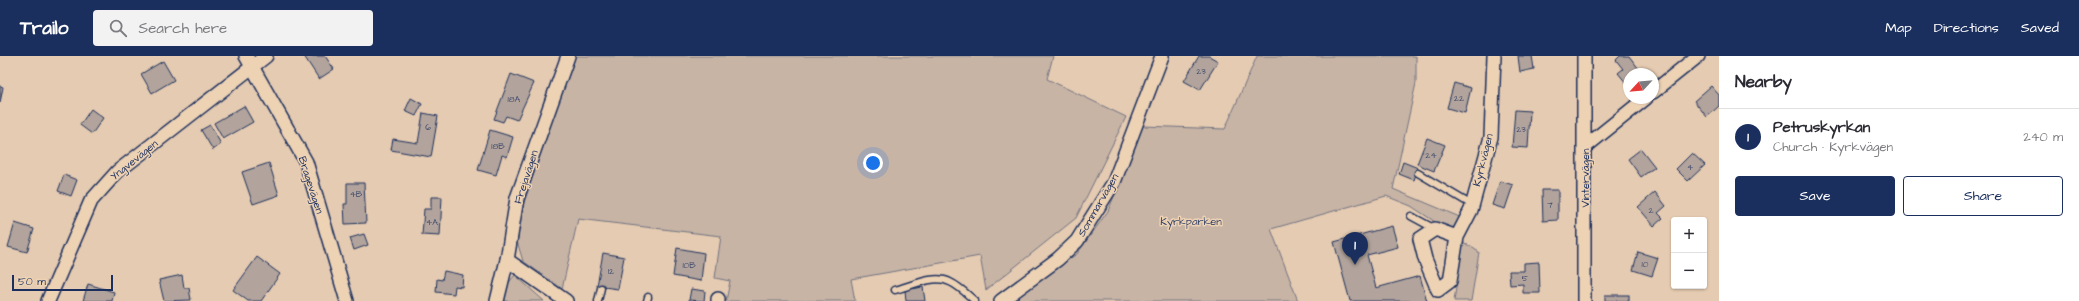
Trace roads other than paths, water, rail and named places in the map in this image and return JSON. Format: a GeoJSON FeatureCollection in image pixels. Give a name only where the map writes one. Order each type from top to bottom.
{"type":"FeatureCollection","features":[{"type":"Feature","properties":{"kind":"street","name":"Yngvevägen"},"geometry":{"type":"LineString","coordinates":[[48,301],[92,200],[117,172],[250,61],[266,56]]}},
{"type":"Feature","properties":{"kind":"street","name":"Frejavägen"},"geometry":{"type":"LineString","coordinates":[[497,301],[507,260],[517,198],[568,56]]}},
{"type":"Feature","properties":{"kind":"street","name":"Sommarvägen"},"geometry":{"type":"LineString","coordinates":[[1001,301],[1058,259],[1078,241],[1114,182],[1162,56]]}},
{"type":"Feature","properties":{"kind":"street","name":"Kyrkvägen"},"geometry":{"type":"LineString","coordinates":[[1435,228],[1420,239],[1425,259],[1438,290],[1450,281],[1457,237],[1472,205],[1491,137],[1494,56]]}},
{"type":"Feature","properties":{"kind":"street","name":"Vintervägen"},"geometry":{"type":"LineString","coordinates":[[1584,56],[1584,301]]}},
{"type":"Feature","properties":{"kind":"street"},"geometry":{"type":"LineString","coordinates":[[1659,87],[1698,56]]}},
{"type":"Feature","properties":{"kind":"street","name":"Bragevägen"},"geometry":{"type":"LineString","coordinates":[[250,61],[306,162],[347,301]]}},
{"type":"Feature","properties":{"kind":"street"},"geometry":{"type":"LineString","coordinates":[[1585,147],[1639,104]]}},
{"type":"Feature","properties":{"kind":"street"},"geometry":{"type":"LineString","coordinates":[[1435,228],[1457,237]]}},
{"type":"Feature","properties":{"kind":"street"},"geometry":{"type":"LineString","coordinates":[[507,260],[566,301]]}},
{"type":"Feature","properties":{"kind":"lane"},"geometry":{"type":"LineString","coordinates":[[1418,173],[1472,205]]}},
{"type":"Feature","properties":{"kind":"lane"},"geometry":{"type":"LineString","coordinates":[[1411,216],[1435,228]]}},
{"type":"Feature","properties":{"kind":"lane"},"geometry":{"type":"LineString","coordinates":[[895,290],[934,279],[942,279],[951,282],[976,301]]}},
{"type":"Feature","properties":{"kind":"lane"},"geometry":{"type":"LineString","coordinates":[[598,301],[601,288]]}},
{"type":"Feature","properties":{"kind":"place","name":"Petruskyrkan"},"geometry":{"type":"Point","coordinates":[1355,265]}},
{"type":"Feature","properties":{"kind":"park label","name":"Kyrkparken"},"geometry":{"type":"Point","coordinates":[1191,221]}}]}
